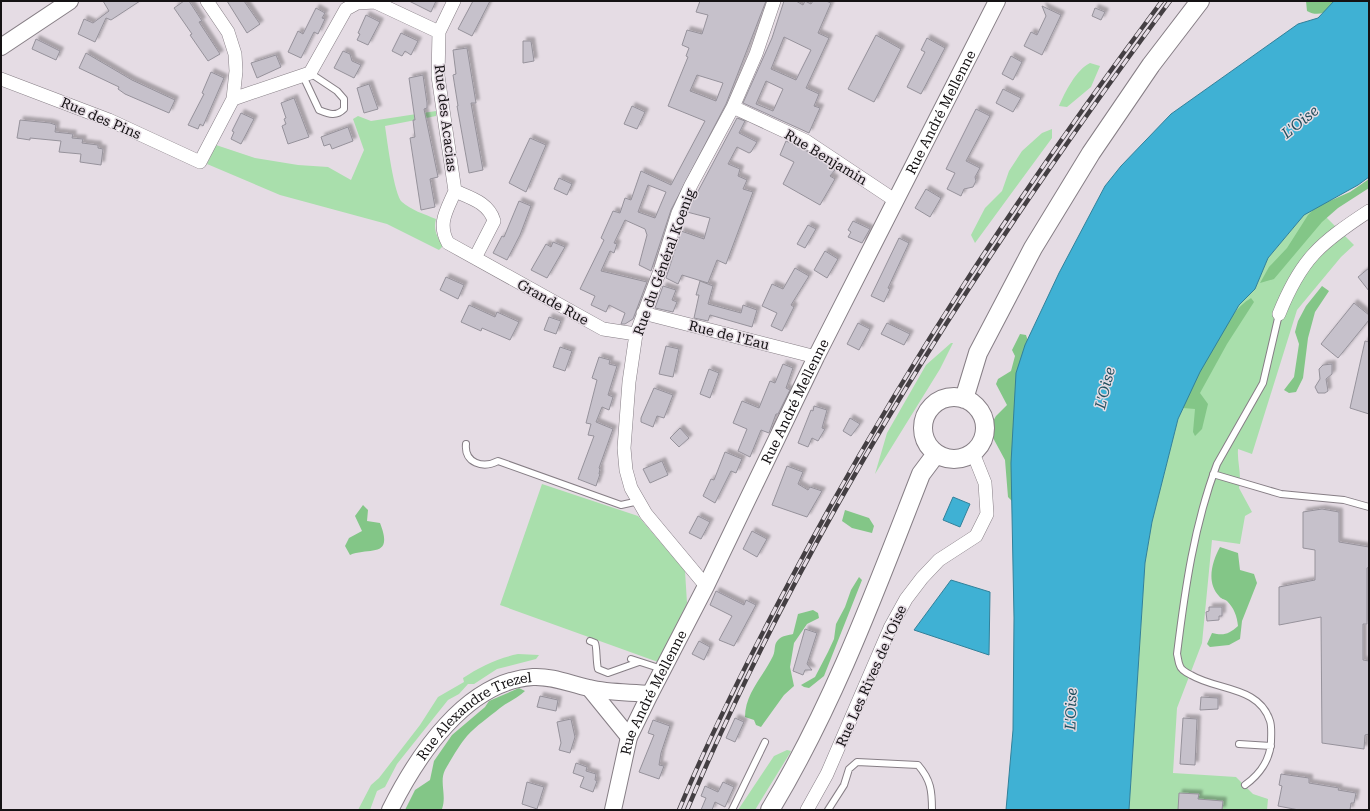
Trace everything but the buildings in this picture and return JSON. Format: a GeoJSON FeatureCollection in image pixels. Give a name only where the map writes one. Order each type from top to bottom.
{"type":"FeatureCollection","features":[{"type":"Feature","properties":{"kind":"main road"},"geometry":{"type":"LineString","coordinates":[[964,400],[978,353],[1033,248],[1091,153],[1151,65],[1200,1]]}},
{"type":"Feature","properties":{"kind":"main road"},"geometry":{"type":"LineString","coordinates":[[955,398],[972,404],[979,411],[985,428],[983,438],[973,453],[954,459],[945,458],[936,454],[929,447],[924,433],[924,419],[929,410],[936,403],[945,399],[955,398]]}},
{"type":"Feature","properties":{"kind":"main road"},"geometry":{"type":"LineString","coordinates":[[770,810],[818,723],[855,641],[921,474],[936,454]]}},
{"type":"Feature","properties":{"kind":"street"},"geometry":{"type":"LineString","coordinates":[[1,47],[70,1]]}},
{"type":"Feature","properties":{"kind":"street"},"geometry":{"type":"LineString","coordinates":[[207,1],[228,32],[235,54],[236,71],[233,99],[306,74],[346,9],[357,2],[375,1],[438,32]]}},
{"type":"Feature","properties":{"kind":"street","name":"Rue des Acacias"},"geometry":{"type":"LineString","coordinates":[[454,1],[438,32],[438,76],[455,191]]}},
{"type":"Feature","properties":{"kind":"street","name":"Rue du Général Koenig"},"geometry":{"type":"LineString","coordinates":[[706,586],[646,514],[631,488],[626,470],[624,448],[629,382],[636,334],[661,268],[678,213],[691,185],[733,108],[756,54],[774,1]]}},
{"type":"Feature","properties":{"kind":"street","name":"Rue André Mellenne"},"geometry":{"type":"LineString","coordinates":[[613,810],[629,737],[706,586],[816,357],[996,1]]}},
{"type":"Feature","properties":{"kind":"street","name":"Rue des Pins"},"geometry":{"type":"LineString","coordinates":[[1,79],[109,120],[200,162],[233,99]]}},
{"type":"Feature","properties":{"kind":"street","name":"Rue Benjamin"},"geometry":{"type":"LineString","coordinates":[[733,108],[806,141],[896,201]]}},
{"type":"Feature","properties":{"kind":"street"},"geometry":{"type":"LineString","coordinates":[[455,191],[486,206],[493,217],[494,221],[475,258]]}},
{"type":"Feature","properties":{"kind":"street","name":"Grande Rue"},"geometry":{"type":"LineString","coordinates":[[455,191],[442,222],[443,233],[448,243],[603,329],[636,334]]}},
{"type":"Feature","properties":{"kind":"street"},"geometry":{"type":"LineString","coordinates":[[1279,314],[1289,288],[1306,263],[1321,245],[1338,231],[1369,211]]}},
{"type":"Feature","properties":{"kind":"street","name":"Rue de l'Eau"},"geometry":{"type":"LineString","coordinates":[[643,313],[816,357]]}},
{"type":"Feature","properties":{"kind":"street","name":"Rue Les Rives de l'Oise"},"geometry":{"type":"LineString","coordinates":[[807,810],[827,774],[890,628],[906,599],[922,578],[939,560],[976,536],[987,514],[985,483],[973,453]]}},
{"type":"Feature","properties":{"kind":"street","name":"Rue Alexandre Trezel"},"geometry":{"type":"LineString","coordinates":[[390,810],[406,778],[428,747],[455,716],[479,696],[496,685],[516,679],[534,677],[554,678],[590,689],[650,694]]}},
{"type":"Feature","properties":{"kind":"street"},"geometry":{"type":"LineString","coordinates":[[590,689],[629,737]]}},
{"type":"Feature","properties":{"kind":"lane"},"geometry":{"type":"LineString","coordinates":[[306,74],[337,91],[344,99],[344,109],[339,114],[331,115],[319,110],[306,74]]}},
{"type":"Feature","properties":{"kind":"lane"},"geometry":{"type":"LineString","coordinates":[[1245,785],[1256,777],[1266,761],[1271,746],[1271,722],[1262,706],[1253,696],[1197,679],[1180,667],[1177,654],[1194,538],[1213,474],[1217,464],[1263,383],[1279,314]]}},
{"type":"Feature","properties":{"kind":"lane"},"geometry":{"type":"LineString","coordinates":[[466,444],[466,452],[470,459],[475,463],[490,465],[498,461],[621,504],[639,501]]}},
{"type":"Feature","properties":{"kind":"lane"},"geometry":{"type":"LineString","coordinates":[[1213,474],[1281,494],[1344,500],[1369,507]]}},
{"type":"Feature","properties":{"kind":"lane"},"geometry":{"type":"LineString","coordinates":[[590,641],[595,643],[595,654],[598,669],[602,672],[608,673],[639,662]]}},
{"type":"Feature","properties":{"kind":"lane"},"geometry":{"type":"LineString","coordinates":[[631,659],[664,669]]}},
{"type":"Feature","properties":{"kind":"lane"},"geometry":{"type":"LineString","coordinates":[[732,810],[765,742]]}},
{"type":"Feature","properties":{"kind":"lane"},"geometry":{"type":"LineString","coordinates":[[1238,744],[1271,746]]}},
{"type":"Feature","properties":{"kind":"lane"},"geometry":{"type":"LineString","coordinates":[[828,810],[844,784],[849,769],[858,762],[918,765],[927,775],[932,794],[932,810]]}},
{"type":"Feature","properties":{"kind":"green space"},"geometry":{"type":"Polygon","coordinates":[[[1306,1],[1344,1],[1326,12],[1317,14],[1307,11],[1306,1]]]}},
{"type":"Feature","properties":{"kind":"green space"},"geometry":{"type":"Polygon","coordinates":[[[1090,63],[1100,66],[1091,87],[1067,107],[1059,106],[1076,76],[1085,66],[1090,63]]]}},
{"type":"Feature","properties":{"kind":"green space"},"geometry":{"type":"Polygon","coordinates":[[[436,111],[436,116],[385,126],[391,166],[399,197],[402,202],[409,207],[436,219],[436,233],[443,246],[439,250],[387,224],[280,195],[207,164],[216,145],[255,158],[298,165],[328,167],[351,180],[364,150],[353,119],[358,116],[371,121],[436,111]]]}},
{"type":"Feature","properties":{"kind":"green space"},"geometry":{"type":"Polygon","coordinates":[[[1052,129],[1052,138],[975,243],[971,235],[985,208],[1002,191],[1009,171],[1022,151],[1042,133],[1052,129]]]}},
{"type":"Feature","properties":{"kind":"green space"},"geometry":{"type":"Polygon","coordinates":[[[1369,179],[1369,188],[1338,208],[1322,222],[1274,279],[1260,283],[1269,267],[1287,248],[1308,215],[1316,207],[1350,192],[1369,179]]]}},
{"type":"Feature","properties":{"kind":"green space"},"geometry":{"type":"Polygon","coordinates":[[[1316,207],[1354,245],[1341,257],[1297,310],[1252,454],[1238,449],[1240,478],[1239,488],[1252,512],[1245,516],[1240,544],[1212,540],[1202,643],[1177,708],[1173,773],[1236,777],[1253,794],[1268,799],[1267,810],[1129,810],[1145,563],[1152,522],[1178,419],[1200,372],[1239,305],[1255,289],[1268,258],[1304,215],[1316,207]]]}},
{"type":"Feature","properties":{"kind":"green space"},"geometry":{"type":"Polygon","coordinates":[[[1322,286],[1329,291],[1315,312],[1308,338],[1303,378],[1296,392],[1289,393],[1284,390],[1294,377],[1299,344],[1295,332],[1298,321],[1306,306],[1322,286]]]}},
{"type":"Feature","properties":{"kind":"green space"},"geometry":{"type":"Polygon","coordinates":[[[1251,298],[1254,302],[1227,344],[1200,393],[1208,404],[1202,429],[1195,436],[1193,432],[1195,409],[1183,408],[1184,399],[1204,359],[1221,330],[1241,306],[1251,298]]]}},
{"type":"Feature","properties":{"kind":"green space"},"geometry":{"type":"Polygon","coordinates":[[[1020,334],[1026,335],[1029,344],[1015,504],[1008,497],[1005,460],[992,436],[992,423],[996,416],[1007,405],[996,384],[998,379],[1011,371],[1015,356],[1012,350],[1020,334]]]}},
{"type":"Feature","properties":{"kind":"green space"},"geometry":{"type":"Polygon","coordinates":[[[951,343],[953,343],[940,369],[875,474],[887,433],[926,365],[951,343]]]}},
{"type":"Feature","properties":{"kind":"green space"},"geometry":{"type":"Polygon","coordinates":[[[542,484],[638,516],[685,571],[687,603],[658,662],[500,605],[542,484]]]}},
{"type":"Feature","properties":{"kind":"green space"},"geometry":{"type":"Polygon","coordinates":[[[363,505],[368,510],[367,521],[380,523],[384,534],[384,542],[382,547],[378,550],[350,555],[345,546],[349,538],[362,531],[355,516],[363,505]]]}},
{"type":"Feature","properties":{"kind":"green space"},"geometry":{"type":"Polygon","coordinates":[[[845,510],[869,518],[874,526],[872,533],[852,528],[842,521],[845,510]]]}},
{"type":"Feature","properties":{"kind":"green space"},"geometry":{"type":"Polygon","coordinates":[[[1220,547],[1238,553],[1240,570],[1254,574],[1257,583],[1242,621],[1240,639],[1229,645],[1210,647],[1207,644],[1212,633],[1226,634],[1238,626],[1232,606],[1220,597],[1215,590],[1211,578],[1213,565],[1220,547]]]}},
{"type":"Feature","properties":{"kind":"green space"},"geometry":{"type":"Polygon","coordinates":[[[859,577],[862,580],[824,676],[809,688],[804,687],[801,685],[815,677],[828,652],[834,639],[836,624],[845,607],[851,590],[859,577]]]}},
{"type":"Feature","properties":{"kind":"green space"},"geometry":{"type":"Polygon","coordinates":[[[813,610],[818,613],[819,618],[807,624],[794,643],[790,667],[794,686],[784,695],[761,727],[756,725],[754,720],[745,717],[748,700],[751,693],[773,656],[777,641],[782,637],[793,634],[798,614],[813,610]]]}},
{"type":"Feature","properties":{"kind":"green space"},"geometry":{"type":"Polygon","coordinates":[[[518,654],[539,655],[536,659],[497,669],[474,684],[468,684],[459,694],[448,700],[397,764],[385,787],[377,791],[370,810],[358,810],[371,785],[379,778],[420,725],[438,697],[464,682],[463,678],[489,663],[518,654]]]}},
{"type":"Feature","properties":{"kind":"green space"},"geometry":{"type":"Polygon","coordinates":[[[519,688],[525,691],[500,708],[474,729],[464,739],[455,753],[443,775],[444,799],[442,809],[405,810],[415,790],[430,780],[434,761],[452,735],[485,707],[489,701],[519,688]]]}},
{"type":"Feature","properties":{"kind":"green space"},"geometry":{"type":"Polygon","coordinates":[[[787,750],[791,751],[755,810],[738,810],[774,756],[787,750]]]}},
{"type":"Feature","properties":{"kind":"water","name":"L'Oise"},"geometry":{"type":"Polygon","coordinates":[[[1334,1],[1369,1],[1369,177],[1358,185],[1304,215],[1268,258],[1255,289],[1239,305],[1200,372],[1178,419],[1152,522],[1145,563],[1129,810],[1006,810],[1013,730],[1014,618],[1011,463],[1016,373],[1025,345],[1059,273],[1105,186],[1121,166],[1171,114],[1298,24],[1318,18],[1334,1]]]}},
{"type":"Feature","properties":{"kind":"water"},"geometry":{"type":"Polygon","coordinates":[[[953,497],[970,504],[960,527],[943,520],[953,497]]]}},
{"type":"Feature","properties":{"kind":"water"},"geometry":{"type":"Polygon","coordinates":[[[951,580],[990,592],[989,655],[914,630],[951,580]]]}},
{"type":"Feature","properties":{"kind":"railway"},"geometry":{"type":"LineString","coordinates":[[679,810],[733,691],[834,499],[877,425],[966,281],[1013,210],[1061,140],[1162,1]]}},
{"type":"Feature","properties":{"kind":"railway"},"geometry":{"type":"LineString","coordinates":[[687,810],[735,702],[788,596],[844,493],[904,391],[967,291],[1033,193],[1100,96],[1170,1]]}}]}
